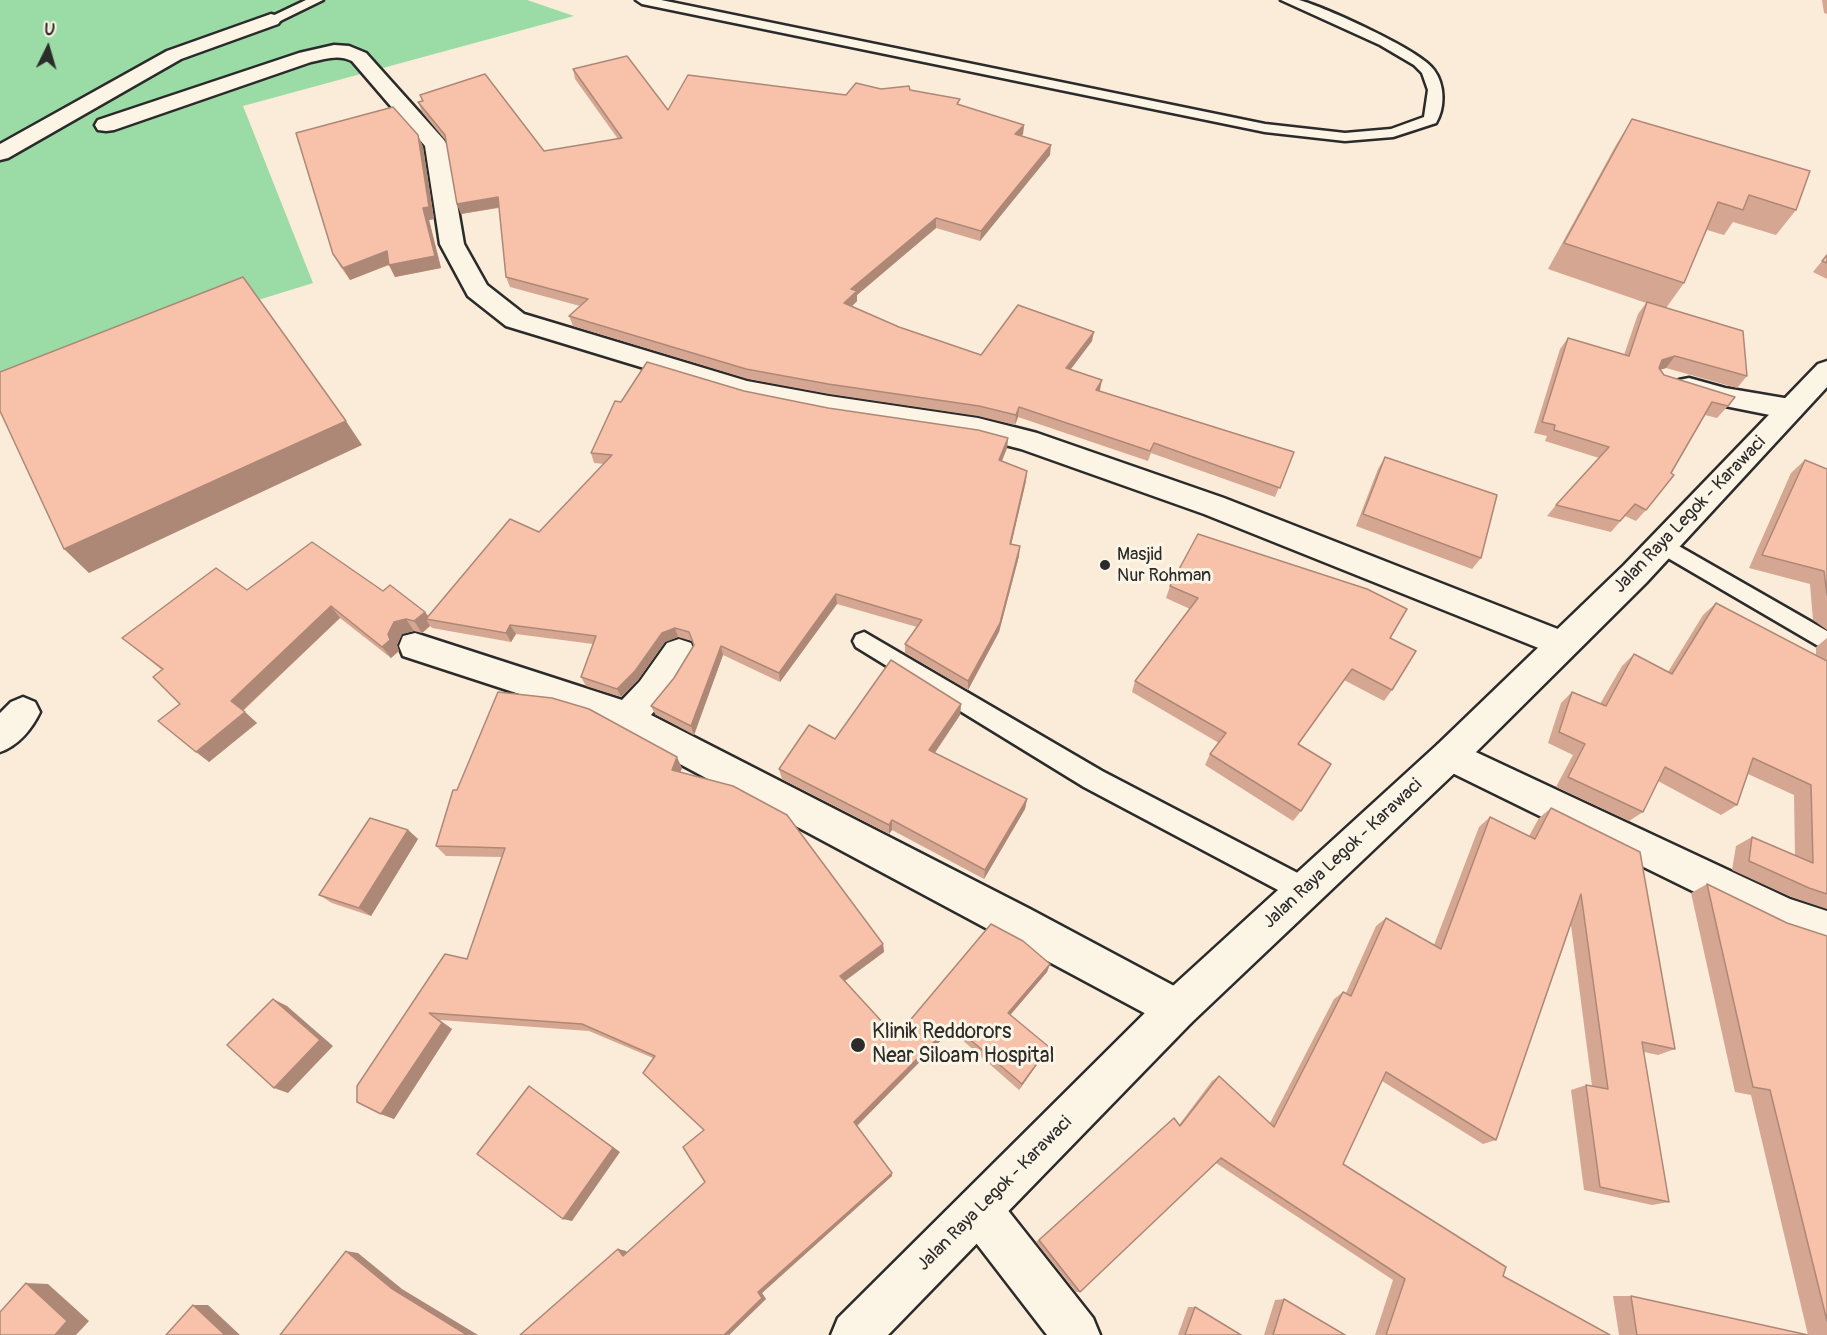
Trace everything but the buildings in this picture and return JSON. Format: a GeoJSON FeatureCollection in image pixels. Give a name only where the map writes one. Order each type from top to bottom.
{"type":"FeatureCollection","features":[{"type":"Feature","properties":{"kind":"street"},"geometry":{"type":"LineString","coordinates":[[0,153],[174,55],[271,20]]}},
{"type":"Feature","properties":{"kind":"street"},"geometry":{"type":"LineString","coordinates":[[106,125],[306,57],[334,51],[349,52],[359,57],[381,79],[436,145],[452,244],[477,290],[515,320],[746,390],[829,406],[978,428],[1027,440],[1214,507],[1562,644]]}},
{"type":"Feature","properties":{"kind":"street","name":"Jalan Raya Legok - Karawaci"},"geometry":{"type":"LineString","coordinates":[[855,1335],[1177,1009],[1450,755],[1663,545],[1827,370]]}},
{"type":"Feature","properties":{"kind":"street"},"geometry":{"type":"LineString","coordinates":[[1665,379],[1725,397],[1790,409]]}},
{"type":"Feature","properties":{"kind":"street"},"geometry":{"type":"LineString","coordinates":[[415,646],[606,708],[1016,922],[1177,1009]]}},
{"type":"Feature","properties":{"kind":"street"},"geometry":{"type":"LineString","coordinates":[[625,719],[652,690],[679,653]]}},
{"type":"Feature","properties":{"kind":"street"},"geometry":{"type":"LineString","coordinates":[[0,738],[22,712]]}},
{"type":"Feature","properties":{"kind":"street"},"geometry":{"type":"LineString","coordinates":[[1450,755],[1784,916],[1827,930]]}},
{"type":"Feature","properties":{"kind":"street"},"geometry":{"type":"LineString","coordinates":[[979,1210],[1076,1335]]}},
{"type":"Feature","properties":{"kind":"lane"},"geometry":{"type":"LineString","coordinates":[[271,20],[317,0]]}},
{"type":"Feature","properties":{"kind":"lane"},"geometry":{"type":"LineString","coordinates":[[642,0],[1265,128],[1345,137],[1394,133],[1431,120],[1438,98],[1428,70],[1400,50],[1287,0]]}},
{"type":"Feature","properties":{"kind":"lane"},"geometry":{"type":"LineString","coordinates":[[1663,545],[1827,642]]}},
{"type":"Feature","properties":{"kind":"lane"},"geometry":{"type":"LineString","coordinates":[[864,641],[1093,779],[1304,890]]}},
{"type":"Feature","properties":{"kind":"green space"},"geometry":{"type":"Polygon","coordinates":[[[0,0],[527,0],[574,16],[243,106],[313,283],[0,380],[0,0]]]}},
{"type":"Feature","properties":{"kind":"place","name":"Masjid Nur Rohman"},"geometry":{"type":"Point","coordinates":[1105,565]}},
{"type":"Feature","properties":{"kind":"place","name":"Klinik Reddorors Near Siloam Hospital"},"geometry":{"type":"Point","coordinates":[858,1045]}}]}
